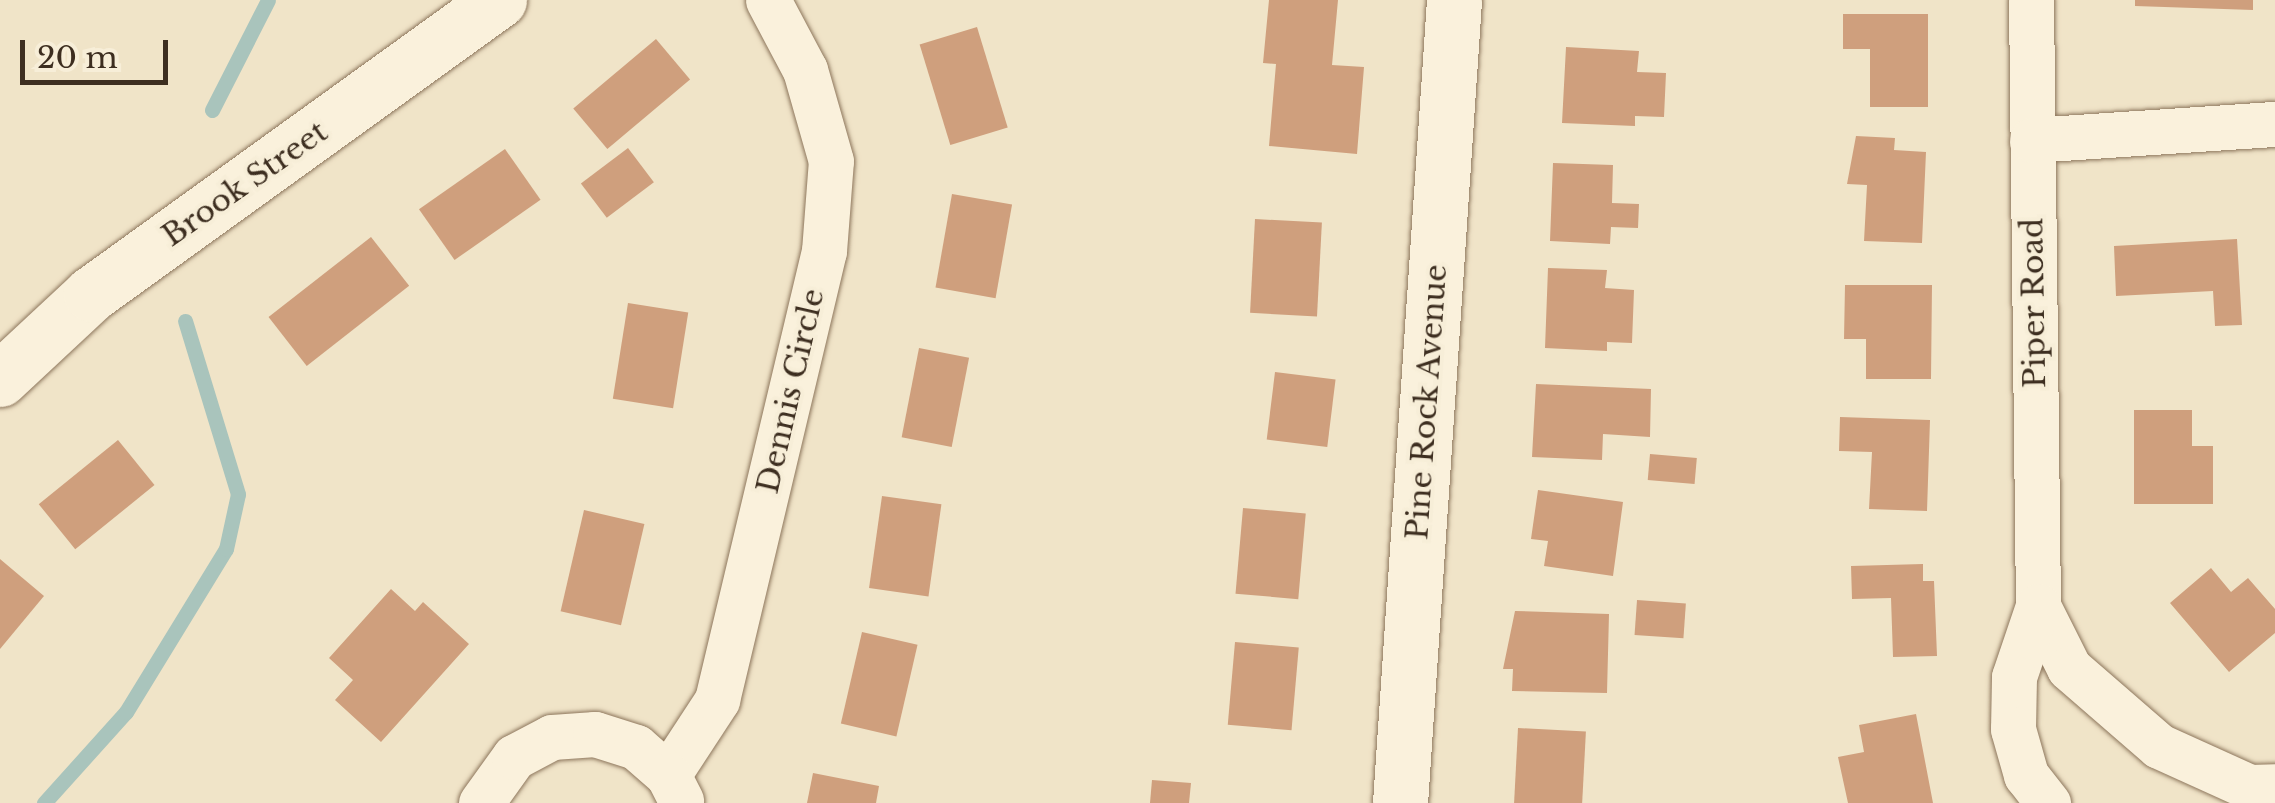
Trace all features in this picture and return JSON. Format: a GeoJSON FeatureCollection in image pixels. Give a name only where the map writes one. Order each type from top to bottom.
{"type":"FeatureCollection","features":[{"type":"Feature","properties":{"kind":"street","name":"Brook Street"},"geometry":{"type":"LineString","coordinates":[[0,378],[91,294],[499,0]]}},
{"type":"Feature","properties":{"kind":"street","name":"Dennis Circle"},"geometry":{"type":"LineString","coordinates":[[481,803],[514,757],[552,737],[595,734],[636,747],[675,789],[718,700],[824,251],[830,162],[805,70],[768,0]]}},
{"type":"Feature","properties":{"kind":"street","name":"Pine Rock Avenue"},"geometry":{"type":"LineString","coordinates":[[1400,803],[1454,0]]}},
{"type":"Feature","properties":{"kind":"street","name":"Piper Road"},"geometry":{"type":"LineString","coordinates":[[2030,0],[2038,606],[2014,677],[2013,729],[2026,776],[2048,803]]}},
{"type":"Feature","properties":{"kind":"street"},"geometry":{"type":"LineString","coordinates":[[2032,140],[2275,124]]}},
{"type":"Feature","properties":{"kind":"street","name":"Piper Road"},"geometry":{"type":"LineString","coordinates":[[2038,606],[2069,668],[2159,746],[2246,792]]}},
{"type":"Feature","properties":{"kind":"building"},"geometry":{"type":"Polygon","coordinates":[[[1269,0],[1338,0],[1332,65],[1364,67],[1357,154],[1269,146],[1276,64],[1263,63],[1269,0]]]}},
{"type":"Feature","properties":{"kind":"building"},"geometry":{"type":"Polygon","coordinates":[[[2135,0],[2253,0],[2253,10],[2135,6],[2135,0]]]}},
{"type":"Feature","properties":{"kind":"building"},"geometry":{"type":"Polygon","coordinates":[[[1843,14],[1928,14],[1928,107],[1870,107],[1870,49],[1843,49],[1843,14]]]}},
{"type":"Feature","properties":{"kind":"building"},"geometry":{"type":"Polygon","coordinates":[[[977,27],[1008,127],[950,145],[920,45],[977,27]]]}},
{"type":"Feature","properties":{"kind":"building"},"geometry":{"type":"Polygon","coordinates":[[[656,39],[690,80],[607,149],[573,108],[656,39]]]}},
{"type":"Feature","properties":{"kind":"building"},"geometry":{"type":"Polygon","coordinates":[[[1566,47],[1639,51],[1637,72],[1666,73],[1664,117],[1635,116],[1635,126],[1562,123],[1566,47]]]}},
{"type":"Feature","properties":{"kind":"building"},"geometry":{"type":"Polygon","coordinates":[[[1856,136],[1895,138],[1894,150],[1926,152],[1922,243],[1864,241],[1867,185],[1847,184],[1856,136]]]}},
{"type":"Feature","properties":{"kind":"building"},"geometry":{"type":"Polygon","coordinates":[[[628,148],[654,182],[607,218],[581,184],[628,148]]]}},
{"type":"Feature","properties":{"kind":"building"},"geometry":{"type":"Polygon","coordinates":[[[505,149],[541,200],[455,260],[419,209],[505,149]]]}},
{"type":"Feature","properties":{"kind":"building"},"geometry":{"type":"Polygon","coordinates":[[[1553,163],[1613,165],[1612,203],[1639,204],[1638,228],[1611,227],[1610,244],[1550,241],[1553,163]]]}},
{"type":"Feature","properties":{"kind":"building"},"geometry":{"type":"Polygon","coordinates":[[[952,194],[1012,205],[996,298],[936,288],[952,194]]]}},
{"type":"Feature","properties":{"kind":"building"},"geometry":{"type":"Polygon","coordinates":[[[1255,219],[1322,223],[1317,316],[1250,313],[1255,219]]]}},
{"type":"Feature","properties":{"kind":"building"},"geometry":{"type":"Polygon","coordinates":[[[371,237],[409,286],[307,366],[269,317],[371,237]]]}},
{"type":"Feature","properties":{"kind":"building"},"geometry":{"type":"Polygon","coordinates":[[[2237,239],[2242,325],[2215,326],[2213,291],[2116,296],[2114,246],[2237,239]]]}},
{"type":"Feature","properties":{"kind":"building"},"geometry":{"type":"Polygon","coordinates":[[[1548,268],[1607,270],[1605,288],[1634,290],[1632,343],[1607,342],[1607,351],[1545,348],[1548,268]]]}},
{"type":"Feature","properties":{"kind":"building"},"geometry":{"type":"Polygon","coordinates":[[[1845,285],[1932,285],[1931,379],[1866,379],[1866,339],[1844,339],[1845,285]]]}},
{"type":"Feature","properties":{"kind":"building"},"geometry":{"type":"Polygon","coordinates":[[[628,303],[688,313],[673,408],[613,399],[628,303]]]}},
{"type":"Feature","properties":{"kind":"building"},"geometry":{"type":"Polygon","coordinates":[[[919,348],[969,358],[952,447],[902,437],[919,348]]]}},
{"type":"Feature","properties":{"kind":"building"},"geometry":{"type":"Polygon","coordinates":[[[1275,372],[1336,379],[1327,447],[1267,439],[1275,372]]]}},
{"type":"Feature","properties":{"kind":"building"},"geometry":{"type":"Polygon","coordinates":[[[1536,384],[1651,389],[1650,437],[1603,434],[1602,460],[1532,457],[1536,384]]]}},
{"type":"Feature","properties":{"kind":"building"},"geometry":{"type":"Polygon","coordinates":[[[2134,410],[2192,410],[2192,446],[2213,446],[2213,504],[2134,504],[2134,410]]]}},
{"type":"Feature","properties":{"kind":"building"},"geometry":{"type":"Polygon","coordinates":[[[1840,417],[1930,420],[1927,511],[1869,509],[1872,452],[1839,451],[1840,417]]]}},
{"type":"Feature","properties":{"kind":"building"},"geometry":{"type":"Polygon","coordinates":[[[118,440],[155,485],[75,549],[39,504],[118,440]]]}},
{"type":"Feature","properties":{"kind":"building"},"geometry":{"type":"Polygon","coordinates":[[[1650,454],[1697,458],[1695,484],[1648,480],[1650,454]]]}},
{"type":"Feature","properties":{"kind":"building"},"geometry":{"type":"Polygon","coordinates":[[[1538,490],[1623,502],[1613,576],[1544,566],[1548,541],[1531,539],[1538,490]]]}},
{"type":"Feature","properties":{"kind":"building"},"geometry":{"type":"Polygon","coordinates":[[[882,496],[941,504],[928,596],[869,588],[882,496]]]}},
{"type":"Feature","properties":{"kind":"building"},"geometry":{"type":"Polygon","coordinates":[[[1243,508],[1306,513],[1298,599],[1236,594],[1243,508]]]}},
{"type":"Feature","properties":{"kind":"building"},"geometry":{"type":"Polygon","coordinates":[[[584,510],[644,524],[621,625],[561,611],[584,510]]]}},
{"type":"Feature","properties":{"kind":"building"},"geometry":{"type":"Polygon","coordinates":[[[0,559],[44,596],[0,649],[0,559]]]}},
{"type":"Feature","properties":{"kind":"building"},"geometry":{"type":"Polygon","coordinates":[[[1923,564],[1923,581],[1934,581],[1937,656],[1893,657],[1891,598],[1852,599],[1851,566],[1923,564]]]}},
{"type":"Feature","properties":{"kind":"building"},"geometry":{"type":"Polygon","coordinates":[[[2211,568],[2231,592],[2248,578],[2275,609],[2275,633],[2229,672],[2170,603],[2211,568]]]}},
{"type":"Feature","properties":{"kind":"building"},"geometry":{"type":"Polygon","coordinates":[[[391,589],[415,611],[423,602],[469,644],[381,742],[335,700],[353,680],[329,658],[391,589]]]}},
{"type":"Feature","properties":{"kind":"building"},"geometry":{"type":"Polygon","coordinates":[[[1637,600],[1686,603],[1683,638],[1635,635],[1637,600]]]}},
{"type":"Feature","properties":{"kind":"building"},"geometry":{"type":"Polygon","coordinates":[[[1515,611],[1609,614],[1607,693],[1512,691],[1513,669],[1503,669],[1515,611]]]}},
{"type":"Feature","properties":{"kind":"building"},"geometry":{"type":"Polygon","coordinates":[[[862,632],[918,645],[896,736],[841,724],[862,632]]]}},
{"type":"Feature","properties":{"kind":"building"},"geometry":{"type":"Polygon","coordinates":[[[1235,642],[1299,648],[1292,730],[1228,725],[1235,642]]]}},
{"type":"Feature","properties":{"kind":"building"},"geometry":{"type":"Polygon","coordinates":[[[1916,714],[1933,803],[1848,803],[1838,757],[1864,752],[1859,725],[1916,714]]]}},
{"type":"Feature","properties":{"kind":"building"},"geometry":{"type":"Polygon","coordinates":[[[1518,728],[1586,732],[1582,803],[1514,803],[1518,728]]]}},
{"type":"Feature","properties":{"kind":"building"},"geometry":{"type":"Polygon","coordinates":[[[813,773],[879,786],[876,803],[807,803],[813,773]]]}},
{"type":"Feature","properties":{"kind":"building"},"geometry":{"type":"Polygon","coordinates":[[[1152,780],[1191,783],[1189,803],[1150,803],[1152,780]]]}},
{"type":"Feature","properties":{"kind":"waterway"},"geometry":{"type":"LineString","coordinates":[[212,110],[268,0]]}},
{"type":"Feature","properties":{"kind":"waterway"},"geometry":{"type":"LineString","coordinates":[[44,803],[126,712],[226,549],[238,494],[185,321]]}}]}
